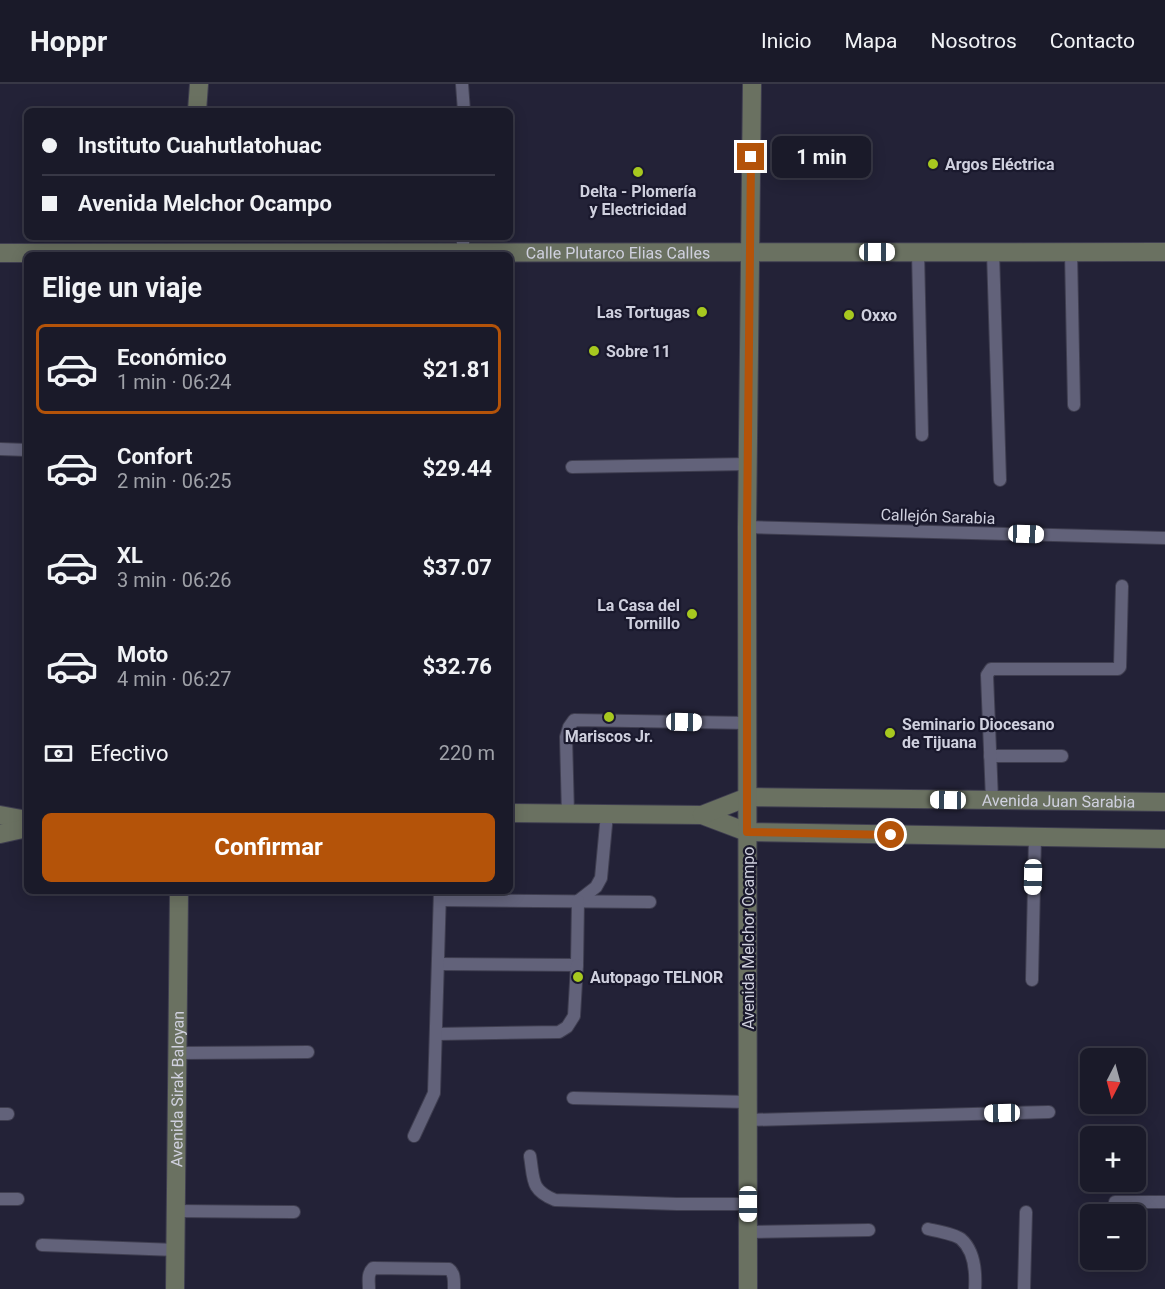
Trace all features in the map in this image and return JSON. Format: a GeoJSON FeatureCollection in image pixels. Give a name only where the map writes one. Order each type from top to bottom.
{"type":"FeatureCollection","features":[{"type":"Feature","properties":{"kind":"street"},"geometry":{"type":"LineString","coordinates":[[197,108],[199,84]]}},
{"type":"Feature","properties":{"kind":"street","name":"Avenida Melchor Ocampo"},"geometry":{"type":"LineString","coordinates":[[748,1289],[747,527],[752,84]]}},
{"type":"Feature","properties":{"kind":"street","name":"Calle Plutarco Elias Calles"},"geometry":{"type":"LineString","coordinates":[[88,252],[192,248],[751,253],[1165,252]]}},
{"type":"Feature","properties":{"kind":"street","name":"Calle Plutarco Elias Calles"},"geometry":{"type":"LineString","coordinates":[[0,253],[24,254]]}},
{"type":"Feature","properties":{"kind":"street","name":"Avenida Juan Sarabia"},"geometry":{"type":"LineString","coordinates":[[702,815],[748,797],[1165,802]]}},
{"type":"Feature","properties":{"kind":"street","name":"Avenida Juan Sarabia"},"geometry":{"type":"LineString","coordinates":[[513,813],[702,815],[747,832],[1165,839]]}},
{"type":"Feature","properties":{"kind":"street"},"geometry":{"type":"LineString","coordinates":[[0,815],[24,819]]}},
{"type":"Feature","properties":{"kind":"street"},"geometry":{"type":"LineString","coordinates":[[0,834],[24,829]]}},
{"type":"Feature","properties":{"kind":"street","name":"Avenida Sirak Baloyan"},"geometry":{"type":"LineString","coordinates":[[175,1289],[178,894]]}},
{"type":"Feature","properties":{"kind":"lane"},"geometry":{"type":"LineString","coordinates":[[462,84],[464,108]]}},
{"type":"Feature","properties":{"kind":"lane"},"geometry":{"type":"LineString","coordinates":[[918,252],[922,435]]}},
{"type":"Feature","properties":{"kind":"lane"},"geometry":{"type":"LineString","coordinates":[[993,252],[1000,480]]}},
{"type":"Feature","properties":{"kind":"lane"},"geometry":{"type":"LineString","coordinates":[[1071,252],[1074,405]]}},
{"type":"Feature","properties":{"kind":"lane"},"geometry":{"type":"LineString","coordinates":[[0,449],[24,450]]}},
{"type":"Feature","properties":{"kind":"lane"},"geometry":{"type":"LineString","coordinates":[[572,467],[748,464]]}},
{"type":"Feature","properties":{"kind":"lane","name":"Callejón Sarabia"},"geometry":{"type":"LineString","coordinates":[[747,527],[1165,538]]}},
{"type":"Feature","properties":{"kind":"lane"},"geometry":{"type":"LineString","coordinates":[[992,800],[987,675],[991,669],[1118,669],[1120,667],[1122,586]]}},
{"type":"Feature","properties":{"kind":"lane"},"geometry":{"type":"LineString","coordinates":[[568,814],[566,737],[574,720],[747,723]]}},
{"type":"Feature","properties":{"kind":"lane"},"geometry":{"type":"LineString","coordinates":[[990,756],[1062,756]]}},
{"type":"Feature","properties":{"kind":"lane"},"geometry":{"type":"LineString","coordinates":[[578,901],[596,887],[601,878],[607,814]]}},
{"type":"Feature","properties":{"kind":"lane"},"geometry":{"type":"LineString","coordinates":[[1032,980],[1035,837]]}},
{"type":"Feature","properties":{"kind":"lane"},"geometry":{"type":"LineString","coordinates":[[414,1136],[434,1093],[440,896],[650,902]]}},
{"type":"Feature","properties":{"kind":"lane"},"geometry":{"type":"LineString","coordinates":[[436,1034],[559,1032],[567,1027],[574,1016],[578,901]]}},
{"type":"Feature","properties":{"kind":"lane"},"geometry":{"type":"LineString","coordinates":[[438,964],[577,965]]}},
{"type":"Feature","properties":{"kind":"lane"},"geometry":{"type":"LineString","coordinates":[[177,1053],[308,1052]]}},
{"type":"Feature","properties":{"kind":"lane"},"geometry":{"type":"LineString","coordinates":[[573,1098],[748,1111],[1049,1112]]}},
{"type":"Feature","properties":{"kind":"lane"},"geometry":{"type":"LineString","coordinates":[[530,1155],[535,1186],[543,1195],[555,1200],[748,1204]]}},
{"type":"Feature","properties":{"kind":"lane"},"geometry":{"type":"LineString","coordinates":[[0,1199],[18,1199]]}},
{"type":"Feature","properties":{"kind":"lane"},"geometry":{"type":"LineString","coordinates":[[1115,1202],[1165,1202]]}},
{"type":"Feature","properties":{"kind":"lane"},"geometry":{"type":"LineString","coordinates":[[176,1210],[294,1212]]}},
{"type":"Feature","properties":{"kind":"lane"},"geometry":{"type":"LineString","coordinates":[[1024,1289],[1026,1212]]}},
{"type":"Feature","properties":{"kind":"lane"},"geometry":{"type":"LineString","coordinates":[[928,1229],[960,1238],[972,1254],[975,1289]]}},
{"type":"Feature","properties":{"kind":"lane"},"geometry":{"type":"LineString","coordinates":[[748,1232],[869,1230]]}},
{"type":"Feature","properties":{"kind":"lane"},"geometry":{"type":"LineString","coordinates":[[42,1245],[176,1250]]}},
{"type":"Feature","properties":{"kind":"lane"},"geometry":{"type":"LineString","coordinates":[[369,1289],[369,1276],[373,1268],[449,1269],[453,1274],[454,1289]]}},
{"type":"Feature","properties":{"kind":"place","name":"Argos Eléctrica"},"geometry":{"type":"Point","coordinates":[933,164]}},
{"type":"Feature","properties":{"kind":"place","name":"Delta - Plomería y Electricidad"},"geometry":{"type":"Point","coordinates":[638,172]}},
{"type":"Feature","properties":{"kind":"place","name":"Las Tortugas"},"geometry":{"type":"Point","coordinates":[702,312]}},
{"type":"Feature","properties":{"kind":"place","name":"Oxxo"},"geometry":{"type":"Point","coordinates":[849,315]}},
{"type":"Feature","properties":{"kind":"place","name":"Sobre 11"},"geometry":{"type":"Point","coordinates":[594,351]}},
{"type":"Feature","properties":{"kind":"place","name":"La Casa del Tornillo"},"geometry":{"type":"Point","coordinates":[692,614]}},
{"type":"Feature","properties":{"kind":"place","name":"Mariscos Jr."},"geometry":{"type":"Point","coordinates":[609,717]}},
{"type":"Feature","properties":{"kind":"place","name":"Seminario Diocesano de Tijuana"},"geometry":{"type":"Point","coordinates":[890,733]}},
{"type":"Feature","properties":{"kind":"place","name":"Autopago TELNOR"},"geometry":{"type":"Point","coordinates":[578,977]}},
{"type":"Feature","properties":{"kind":"route"},"geometry":{"type":"LineString","coordinates":[[751,157],[747,527],[747,832],[891,835]]}}]}
